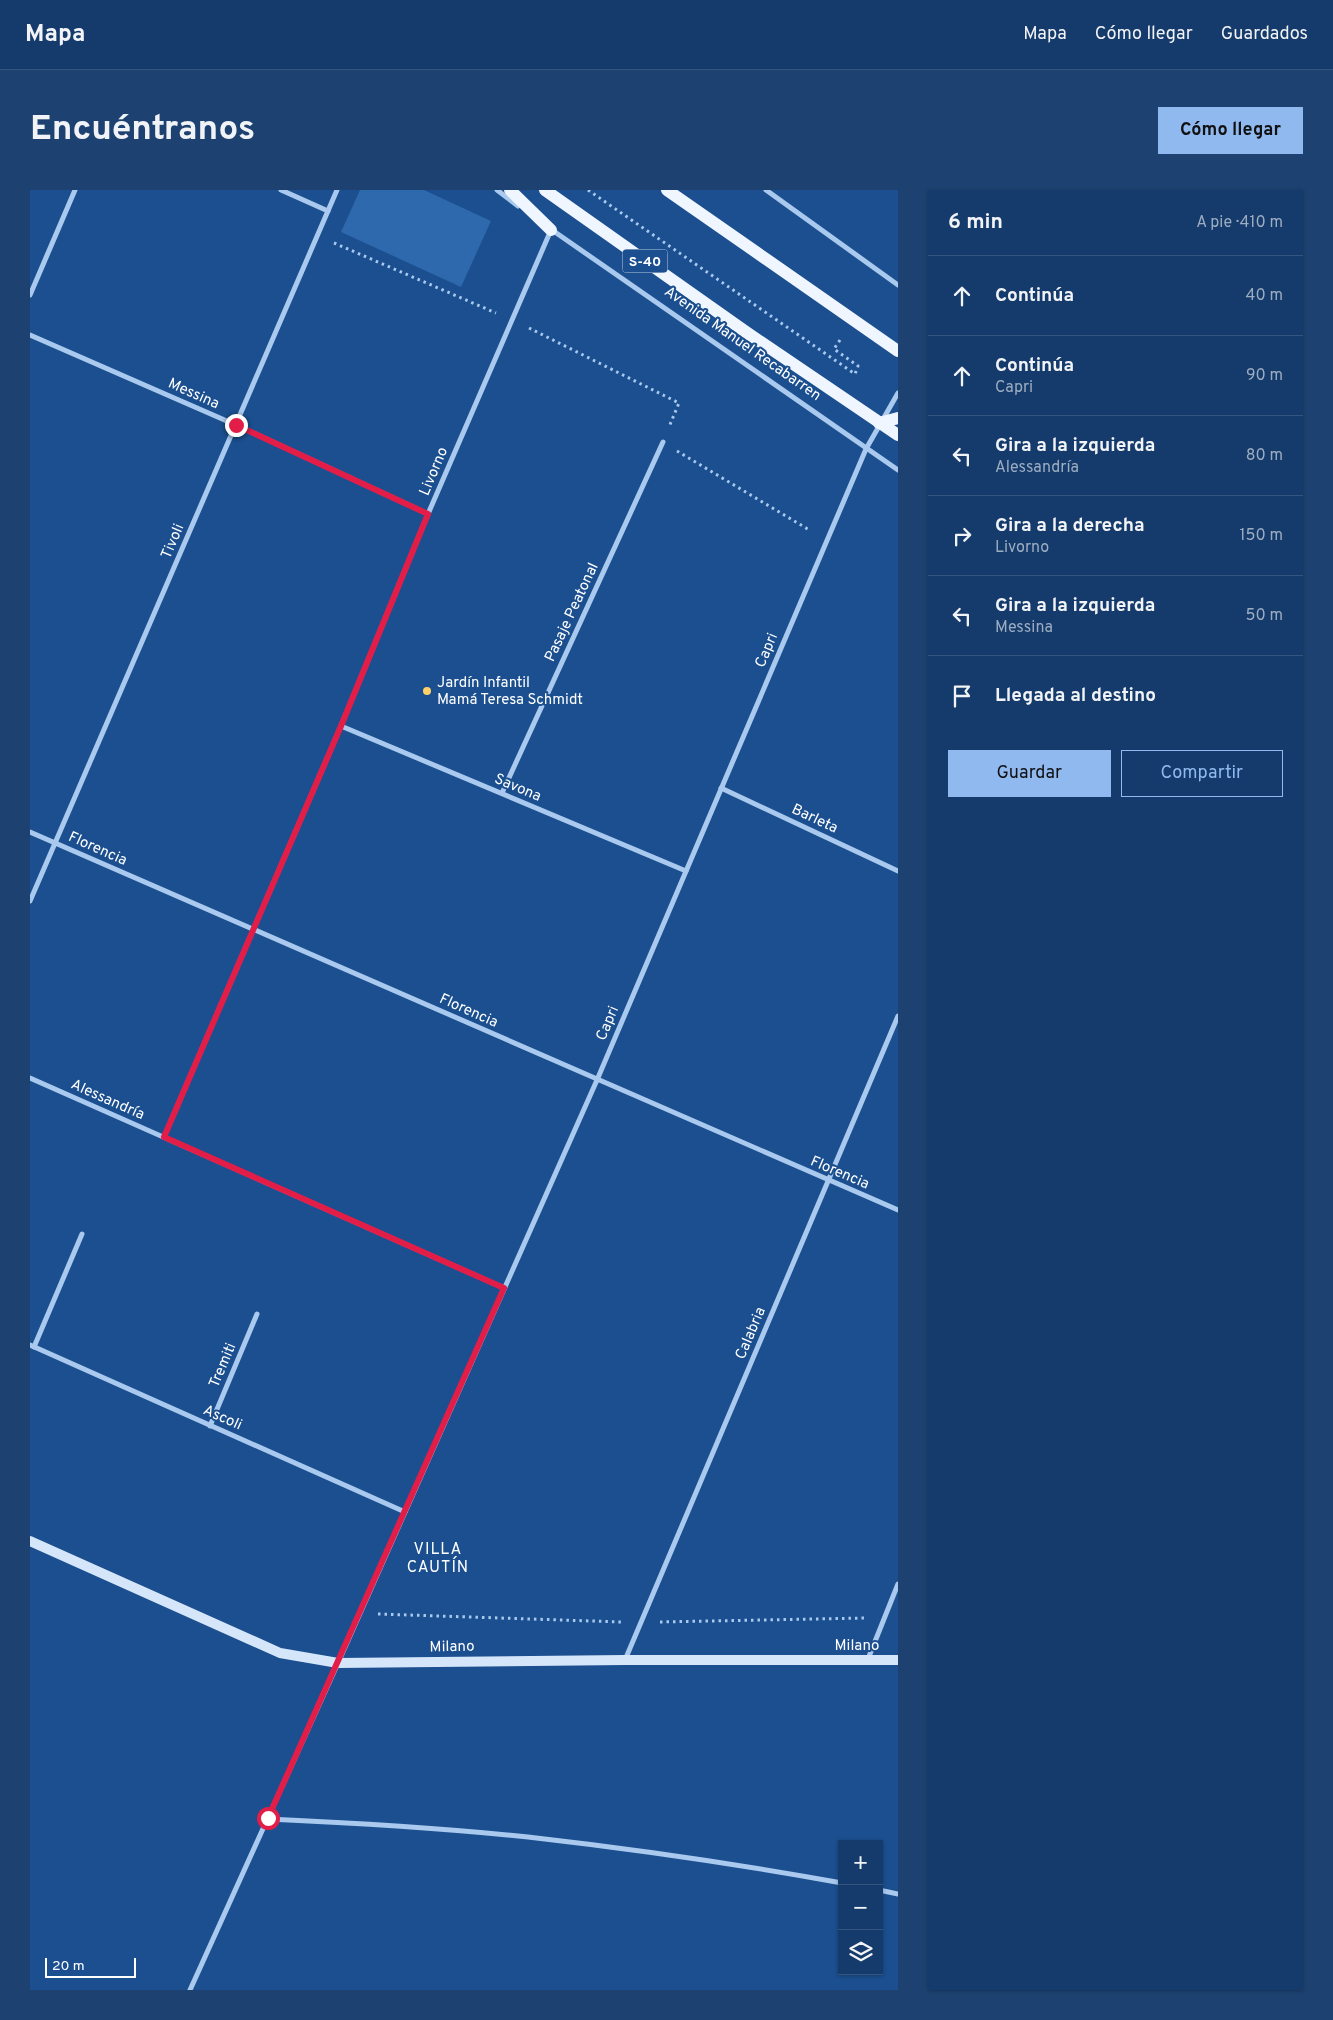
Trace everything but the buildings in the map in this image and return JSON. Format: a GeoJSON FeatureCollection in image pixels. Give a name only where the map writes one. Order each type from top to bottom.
{"type":"FeatureCollection","features":[{"type":"Feature","properties":{"kind":"main road"},"geometry":{"type":"LineString","coordinates":[[510,190],[551,230]]}},
{"type":"Feature","properties":{"kind":"main road","name":"Avenida Manuel Recabarren"},"geometry":{"type":"LineString","coordinates":[[544,190],[746,332],[898,434]]}},
{"type":"Feature","properties":{"kind":"main road"},"geometry":{"type":"LineString","coordinates":[[667,190],[898,351]]}},
{"type":"Feature","properties":{"kind":"main road"},"geometry":{"type":"LineString","coordinates":[[879,423],[898,418]]}},
{"type":"Feature","properties":{"kind":"street"},"geometry":{"type":"LineString","coordinates":[[30,295],[75,190]]}},
{"type":"Feature","properties":{"kind":"street"},"geometry":{"type":"LineString","coordinates":[[281,190],[328,211]]}},
{"type":"Feature","properties":{"kind":"street","name":"Tivoli"},"geometry":{"type":"LineString","coordinates":[[30,901],[337,190]]}},
{"type":"Feature","properties":{"kind":"street","name":"Avenida Manuel Recabarren"},"geometry":{"type":"LineString","coordinates":[[497,190],[551,230],[898,470]]}},
{"type":"Feature","properties":{"kind":"street"},"geometry":{"type":"LineString","coordinates":[[766,190],[898,284]]}},
{"type":"Feature","properties":{"kind":"street","name":"Livorno"},"geometry":{"type":"LineString","coordinates":[[164,1137],[341,726],[428,514],[551,230]]}},
{"type":"Feature","properties":{"kind":"street","name":"Messina"},"geometry":{"type":"LineString","coordinates":[[30,335],[236,425],[428,514]]}},
{"type":"Feature","properties":{"kind":"street","name":"Capri"},"geometry":{"type":"LineString","coordinates":[[190,1990],[338,1663],[596,1080],[866,449],[879,423],[898,393]]}},
{"type":"Feature","properties":{"kind":"street","name":"Pasaje Peatonal"},"geometry":{"type":"LineString","coordinates":[[502,793],[663,442]]}},
{"type":"Feature","properties":{"kind":"street","name":"Savona"},"geometry":{"type":"LineString","coordinates":[[341,726],[686,871]]}},
{"type":"Feature","properties":{"kind":"street","name":"Barleta"},"geometry":{"type":"LineString","coordinates":[[721,788],[898,871]]}},
{"type":"Feature","properties":{"kind":"street","name":"Florencia"},"geometry":{"type":"LineString","coordinates":[[30,832],[898,1210]]}},
{"type":"Feature","properties":{"kind":"street","name":"Calabria"},"geometry":{"type":"LineString","coordinates":[[624,1660],[898,1016]]}},
{"type":"Feature","properties":{"kind":"street","name":"Alessandría"},"geometry":{"type":"LineString","coordinates":[[30,1078],[504,1288]]}},
{"type":"Feature","properties":{"kind":"street"},"geometry":{"type":"LineString","coordinates":[[32,1346],[82,1234]]}},
{"type":"Feature","properties":{"kind":"street","name":"Tremiti"},"geometry":{"type":"LineString","coordinates":[[210,1426],[257,1314]]}},
{"type":"Feature","properties":{"kind":"street","name":"Ascoli"},"geometry":{"type":"LineString","coordinates":[[32,1346],[405,1512]]}},
{"type":"Feature","properties":{"kind":"street","name":"Milano"},"geometry":{"type":"LineString","coordinates":[[30,1541],[280,1653],[338,1663],[898,1660]]}},
{"type":"Feature","properties":{"kind":"street"},"geometry":{"type":"LineString","coordinates":[[868,1660],[898,1584]]}},
{"type":"Feature","properties":{"kind":"street"},"geometry":{"type":"LineString","coordinates":[[268,1818],[526,1837],[656,1853],[838,1882]]}},
{"type":"Feature","properties":{"kind":"street"},"geometry":{"type":"LineString","coordinates":[[883,1891],[898,1894]]}},
{"type":"Feature","properties":{"kind":"path"},"geometry":{"type":"LineString","coordinates":[[588,190],[855,374],[858,366],[834,350],[843,337]]}},
{"type":"Feature","properties":{"kind":"path"},"geometry":{"type":"LineString","coordinates":[[318,236],[512,320],[679,403],[663,442],[827,540]]}},
{"type":"Feature","properties":{"kind":"shaded area"},"geometry":{"type":"Polygon","coordinates":[[[360,190],[424,190],[491,221],[461,287],[341,232],[360,190]]]}},
{"type":"Feature","properties":{"kind":"place","name":"Jardín Infantil Mamá Teresa Schmidt"},"geometry":{"type":"Point","coordinates":[427,691]}},
{"type":"Feature","properties":{"kind":"district","name":"VILLA CAUTÍN"},"geometry":{"type":"Point","coordinates":[438,1557]}},
{"type":"Feature","properties":{"kind":"route"},"geometry":{"type":"LineString","coordinates":[[236,425],[428,514],[341,726],[164,1137],[504,1288],[268,1818]]}}]}
